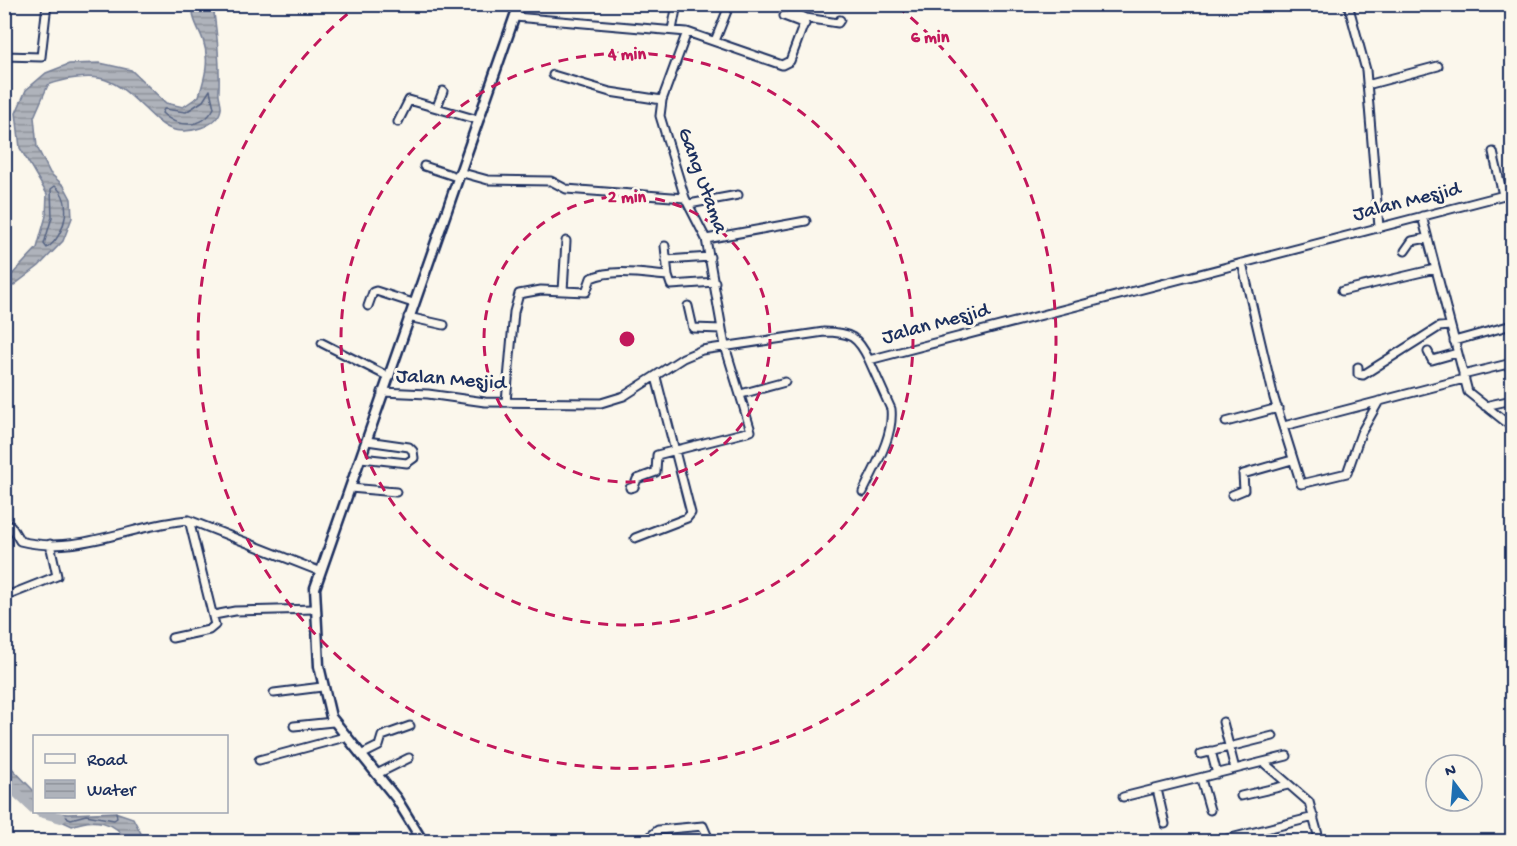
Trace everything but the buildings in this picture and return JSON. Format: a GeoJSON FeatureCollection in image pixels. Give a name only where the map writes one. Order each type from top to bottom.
{"type":"FeatureCollection","features":[{"type":"Feature","properties":{"kind":"street"},"geometry":{"type":"LineString","coordinates":[[4,56],[39,59],[42,56],[47,4]]}},
{"type":"Feature","properties":{"kind":"street"},"geometry":{"type":"LineString","coordinates":[[423,842],[402,806],[333,722],[322,687],[315,588],[319,571],[367,441],[387,376],[519,4]]}},
{"type":"Feature","properties":{"kind":"street"},"geometry":{"type":"LineString","coordinates":[[672,30],[677,4]]}},
{"type":"Feature","properties":{"kind":"street"},"geometry":{"type":"LineString","coordinates":[[1348,4],[1366,70],[1378,227]]}},
{"type":"Feature","properties":{"kind":"street"},"geometry":{"type":"LineString","coordinates":[[715,41],[727,11]]}},
{"type":"Feature","properties":{"kind":"street"},"geometry":{"type":"LineString","coordinates":[[785,13],[806,21],[838,22],[840,20]]}},
{"type":"Feature","properties":{"kind":"street"},"geometry":{"type":"LineString","coordinates":[[515,17],[687,32],[785,65],[790,61],[806,21]]}},
{"type":"Feature","properties":{"kind":"street","name":"Gang Utama"},"geometry":{"type":"LineString","coordinates":[[675,450],[751,431],[725,346],[710,257],[705,240],[687,201],[661,122],[662,100],[687,32]]}},
{"type":"Feature","properties":{"kind":"street"},"geometry":{"type":"LineString","coordinates":[[1367,84],[1438,66]]}},
{"type":"Feature","properties":{"kind":"street"},"geometry":{"type":"LineString","coordinates":[[553,75],[610,92],[662,100]]}},
{"type":"Feature","properties":{"kind":"street"},"geometry":{"type":"LineString","coordinates":[[437,107],[443,92]]}},
{"type":"Feature","properties":{"kind":"street"},"geometry":{"type":"LineString","coordinates":[[399,122],[408,100],[478,120]]}},
{"type":"Feature","properties":{"kind":"street"},"geometry":{"type":"LineString","coordinates":[[1493,152],[1503,195]]}},
{"type":"Feature","properties":{"kind":"street"},"geometry":{"type":"LineString","coordinates":[[424,166],[488,180],[551,181],[566,189],[687,201],[738,195]]}},
{"type":"Feature","properties":{"kind":"street","name":"Jalan Mesjid"},"geometry":{"type":"LineString","coordinates":[[382,392],[428,394],[468,401],[608,402],[656,377],[690,354],[725,346],[834,332],[860,341],[869,360],[1512,193]]}},
{"type":"Feature","properties":{"kind":"street"},"geometry":{"type":"LineString","coordinates":[[1422,216],[1468,392],[1512,427]]}},
{"type":"Feature","properties":{"kind":"street"},"geometry":{"type":"LineString","coordinates":[[705,240],[806,221]]}},
{"type":"Feature","properties":{"kind":"street"},"geometry":{"type":"LineString","coordinates":[[1405,250],[1412,241],[1427,238]]}},
{"type":"Feature","properties":{"kind":"street"},"geometry":{"type":"LineString","coordinates":[[563,291],[566,241]]}},
{"type":"Feature","properties":{"kind":"street"},"geometry":{"type":"LineString","coordinates":[[665,246],[671,285],[715,282]]}},
{"type":"Feature","properties":{"kind":"street"},"geometry":{"type":"LineString","coordinates":[[666,260],[710,257]]}},
{"type":"Feature","properties":{"kind":"street"},"geometry":{"type":"LineString","coordinates":[[1242,263],[1278,408],[1301,484],[1346,473],[1361,433],[1379,401]]}},
{"type":"Feature","properties":{"kind":"street"},"geometry":{"type":"LineString","coordinates":[[1342,291],[1435,269]]}},
{"type":"Feature","properties":{"kind":"street"},"geometry":{"type":"LineString","coordinates":[[506,402],[517,296],[531,291],[586,292],[591,278],[599,275],[629,273],[668,276]]}},
{"type":"Feature","properties":{"kind":"street"},"geometry":{"type":"LineString","coordinates":[[368,306],[374,291],[413,303]]}},
{"type":"Feature","properties":{"kind":"street"},"geometry":{"type":"LineString","coordinates":[[688,306],[693,328],[722,329]]}},
{"type":"Feature","properties":{"kind":"street"},"geometry":{"type":"LineString","coordinates":[[408,317],[444,325]]}},
{"type":"Feature","properties":{"kind":"street"},"geometry":{"type":"LineString","coordinates":[[1454,341],[1512,325]]}},
{"type":"Feature","properties":{"kind":"street"},"geometry":{"type":"LineString","coordinates":[[1358,367],[1358,374],[1363,375],[1439,327],[1450,327]]}},
{"type":"Feature","properties":{"kind":"street"},"geometry":{"type":"LineString","coordinates":[[322,343],[387,376]]}},
{"type":"Feature","properties":{"kind":"street"},"geometry":{"type":"LineString","coordinates":[[1428,352],[1432,360],[1458,353]]}},
{"type":"Feature","properties":{"kind":"street"},"geometry":{"type":"LineString","coordinates":[[863,492],[879,459],[892,417],[891,409],[869,360]]}},
{"type":"Feature","properties":{"kind":"street"},"geometry":{"type":"LineString","coordinates":[[1284,426],[1512,363]]}},
{"type":"Feature","properties":{"kind":"street"},"geometry":{"type":"LineString","coordinates":[[635,538],[690,516],[691,510],[656,377]]}},
{"type":"Feature","properties":{"kind":"street"},"geometry":{"type":"LineString","coordinates":[[741,394],[784,382]]}},
{"type":"Feature","properties":{"kind":"street"},"geometry":{"type":"LineString","coordinates":[[1485,406],[1512,400]]}},
{"type":"Feature","properties":{"kind":"street"},"geometry":{"type":"LineString","coordinates":[[1226,422],[1278,408]]}},
{"type":"Feature","properties":{"kind":"street"},"geometry":{"type":"LineString","coordinates":[[361,458],[403,463],[410,462],[414,458],[413,451],[409,447],[367,441]]}},
{"type":"Feature","properties":{"kind":"street"},"geometry":{"type":"LineString","coordinates":[[630,488],[634,487],[637,478],[656,472],[655,456],[675,450]]}},
{"type":"Feature","properties":{"kind":"street"},"geometry":{"type":"LineString","coordinates":[[1232,495],[1244,490],[1243,474],[1292,460]]}},
{"type":"Feature","properties":{"kind":"street"},"geometry":{"type":"LineString","coordinates":[[350,488],[396,492]]}},
{"type":"Feature","properties":{"kind":"street"},"geometry":{"type":"LineString","coordinates":[[4,522],[11,526],[20,541],[79,544],[171,521],[189,520],[319,571]]}},
{"type":"Feature","properties":{"kind":"street"},"geometry":{"type":"LineString","coordinates":[[172,638],[213,628],[214,615],[189,520]]}},
{"type":"Feature","properties":{"kind":"street"},"geometry":{"type":"LineString","coordinates":[[4,597],[57,576],[50,544]]}},
{"type":"Feature","properties":{"kind":"street"},"geometry":{"type":"LineString","coordinates":[[214,615],[235,611],[315,609]]}},
{"type":"Feature","properties":{"kind":"street"},"geometry":{"type":"LineString","coordinates":[[274,693],[322,687]]}},
{"type":"Feature","properties":{"kind":"street"},"geometry":{"type":"LineString","coordinates":[[294,726],[333,722]]}},
{"type":"Feature","properties":{"kind":"street"},"geometry":{"type":"LineString","coordinates":[[1223,722],[1235,769]]}},
{"type":"Feature","properties":{"kind":"street"},"geometry":{"type":"LineString","coordinates":[[361,755],[379,746],[382,736],[410,726]]}},
{"type":"Feature","properties":{"kind":"street"},"geometry":{"type":"LineString","coordinates":[[1201,754],[1273,735]]}},
{"type":"Feature","properties":{"kind":"street"},"geometry":{"type":"LineString","coordinates":[[259,760],[345,737]]}},
{"type":"Feature","properties":{"kind":"street"},"geometry":{"type":"LineString","coordinates":[[1211,751],[1217,774]]}},
{"type":"Feature","properties":{"kind":"street"},"geometry":{"type":"LineString","coordinates":[[1123,798],[1287,756]]}},
{"type":"Feature","properties":{"kind":"street"},"geometry":{"type":"LineString","coordinates":[[377,774],[409,758]]}},
{"type":"Feature","properties":{"kind":"street"},"geometry":{"type":"LineString","coordinates":[[1263,762],[1306,798],[1314,817],[1320,842]]}},
{"type":"Feature","properties":{"kind":"street"},"geometry":{"type":"LineString","coordinates":[[1201,779],[1210,810]]}},
{"type":"Feature","properties":{"kind":"street"},"geometry":{"type":"LineString","coordinates":[[1241,796],[1288,785]]}},
{"type":"Feature","properties":{"kind":"street"},"geometry":{"type":"LineString","coordinates":[[1157,789],[1165,824]]}},
{"type":"Feature","properties":{"kind":"street"},"geometry":{"type":"LineString","coordinates":[[1215,842],[1314,817]]}},
{"type":"Feature","properties":{"kind":"street"},"geometry":{"type":"LineString","coordinates":[[650,842],[652,835],[658,830],[703,826],[710,842]]}},
{"type":"Feature","properties":{"kind":"water"},"geometry":{"type":"Polygon","coordinates":[[[194,4],[213,5],[218,48],[221,107],[219,115],[214,121],[201,128],[177,131],[164,126],[125,91],[106,80],[92,77],[77,78],[48,85],[34,117],[37,147],[50,173],[64,186],[71,199],[72,218],[63,241],[39,266],[5,292],[5,282],[37,248],[46,216],[47,194],[20,148],[16,113],[26,90],[46,73],[69,64],[100,63],[131,70],[166,103],[183,107],[199,96],[206,68],[205,47],[194,18],[194,4]]]}},
{"type":"Feature","properties":{"kind":"water"},"geometry":{"type":"Polygon","coordinates":[[[4,760],[33,790],[33,804],[5,778],[4,760]]]}},
{"type":"Feature","properties":{"kind":"water"},"geometry":{"type":"Polygon","coordinates":[[[44,813],[118,813],[133,818],[145,841],[127,841],[116,829],[103,823],[88,822],[72,826],[44,813]]]}},
{"type":"Feature","properties":{"kind":"waterway"},"geometry":{"type":"LineString","coordinates":[[4,781],[33,808]]}},
{"type":"Feature","properties":{"kind":"waterway"},"geometry":{"type":"LineString","coordinates":[[44,813],[61,818]]}}]}
